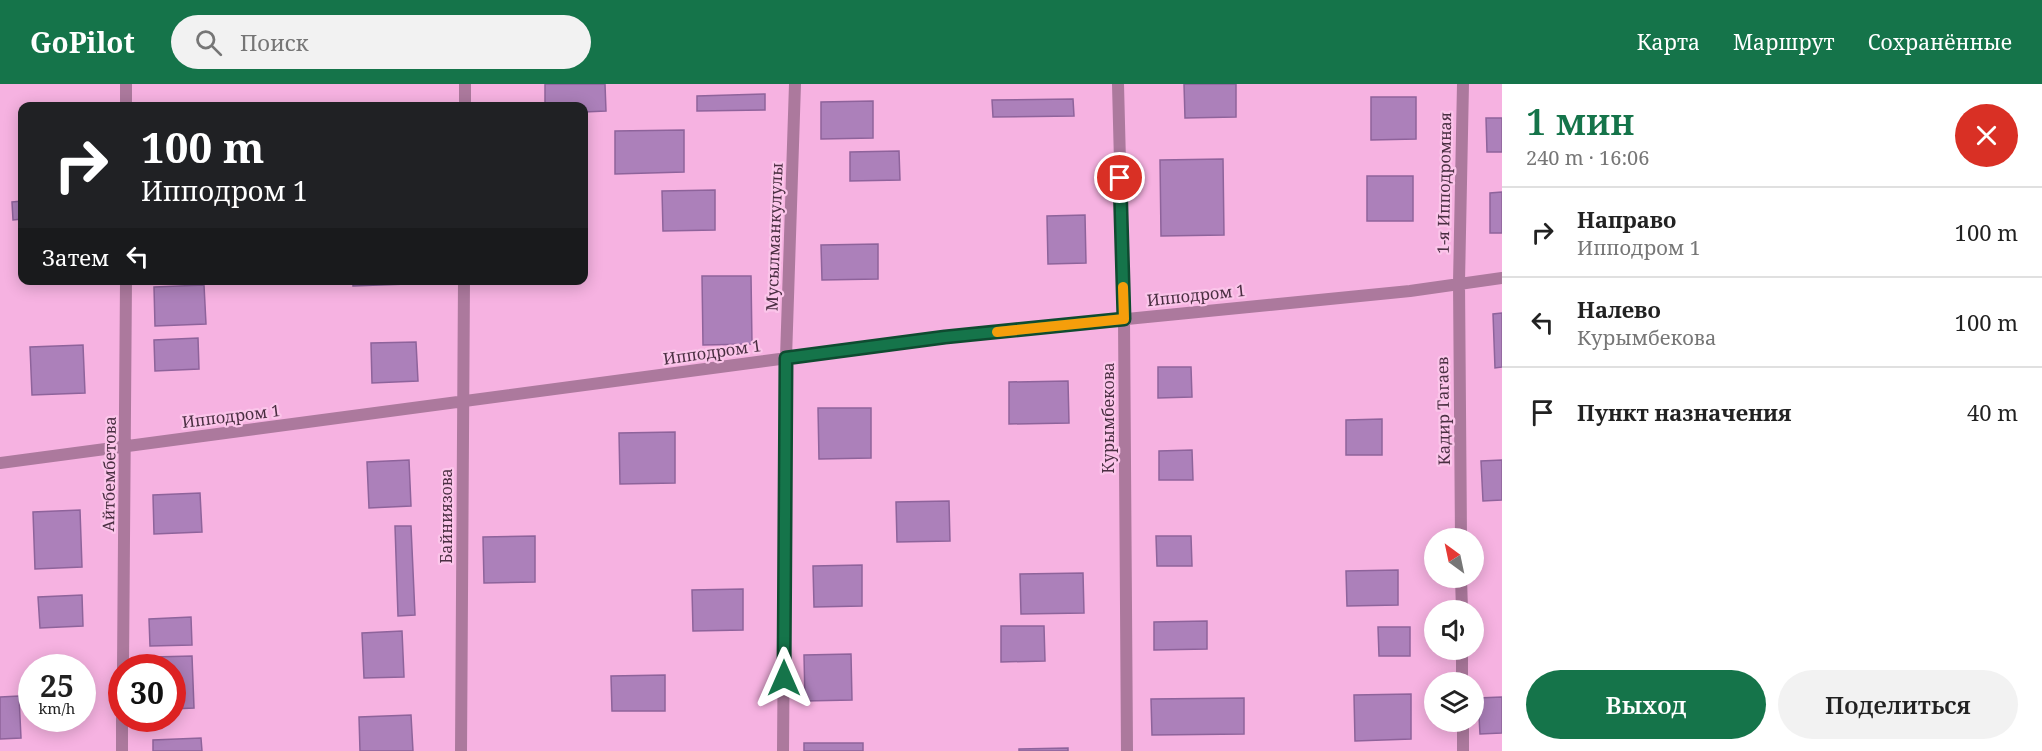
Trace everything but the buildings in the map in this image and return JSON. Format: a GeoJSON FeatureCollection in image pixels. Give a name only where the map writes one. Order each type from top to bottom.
{"type":"FeatureCollection","features":[{"type":"Feature","properties":{"kind":"street"},"geometry":{"type":"LineString","coordinates":[[126,84],[126,102]]}},
{"type":"Feature","properties":{"kind":"street"},"geometry":{"type":"LineString","coordinates":[[465,84],[465,102]]}},
{"type":"Feature","properties":{"kind":"street","name":"Мусылманкулулы"},"geometry":{"type":"LineString","coordinates":[[783,751],[786,358],[795,84]]}},
{"type":"Feature","properties":{"kind":"street","name":"Курымбекова"},"geometry":{"type":"LineString","coordinates":[[1118,84],[1124,319],[1127,751]]}},
{"type":"Feature","properties":{"kind":"street","name":"1-я Ипподромная"},"geometry":{"type":"LineString","coordinates":[[1459,282],[1463,84]]}},
{"type":"Feature","properties":{"kind":"street","name":"Ипподром 1"},"geometry":{"type":"LineString","coordinates":[[0,464],[945,337],[1410,291],[1459,282],[1502,278]]}},
{"type":"Feature","properties":{"kind":"street","name":"Кадир Тагаев"},"geometry":{"type":"LineString","coordinates":[[1459,282],[1461,528]]}},
{"type":"Feature","properties":{"kind":"street","name":"Айтбембетова"},"geometry":{"type":"LineString","coordinates":[[123,654],[127,446],[126,285]]}},
{"type":"Feature","properties":{"kind":"street","name":"Байниязова"},"geometry":{"type":"LineString","coordinates":[[461,751],[464,285]]}},
{"type":"Feature","properties":{"kind":"street"},"geometry":{"type":"LineString","coordinates":[[122,732],[122,751]]}},
{"type":"Feature","properties":{"kind":"street"},"geometry":{"type":"LineString","coordinates":[[1463,732],[1463,751]]}},
{"type":"Feature","properties":{"kind":"slow traffic"},"geometry":{"type":"LineString","coordinates":[[997,332],[1124,319],[1123,287]]}},
{"type":"Feature","properties":{"kind":"route"},"geometry":{"type":"LineString","coordinates":[[784,678],[786,358],[945,337],[1124,319],[1120,178]]}}]}
